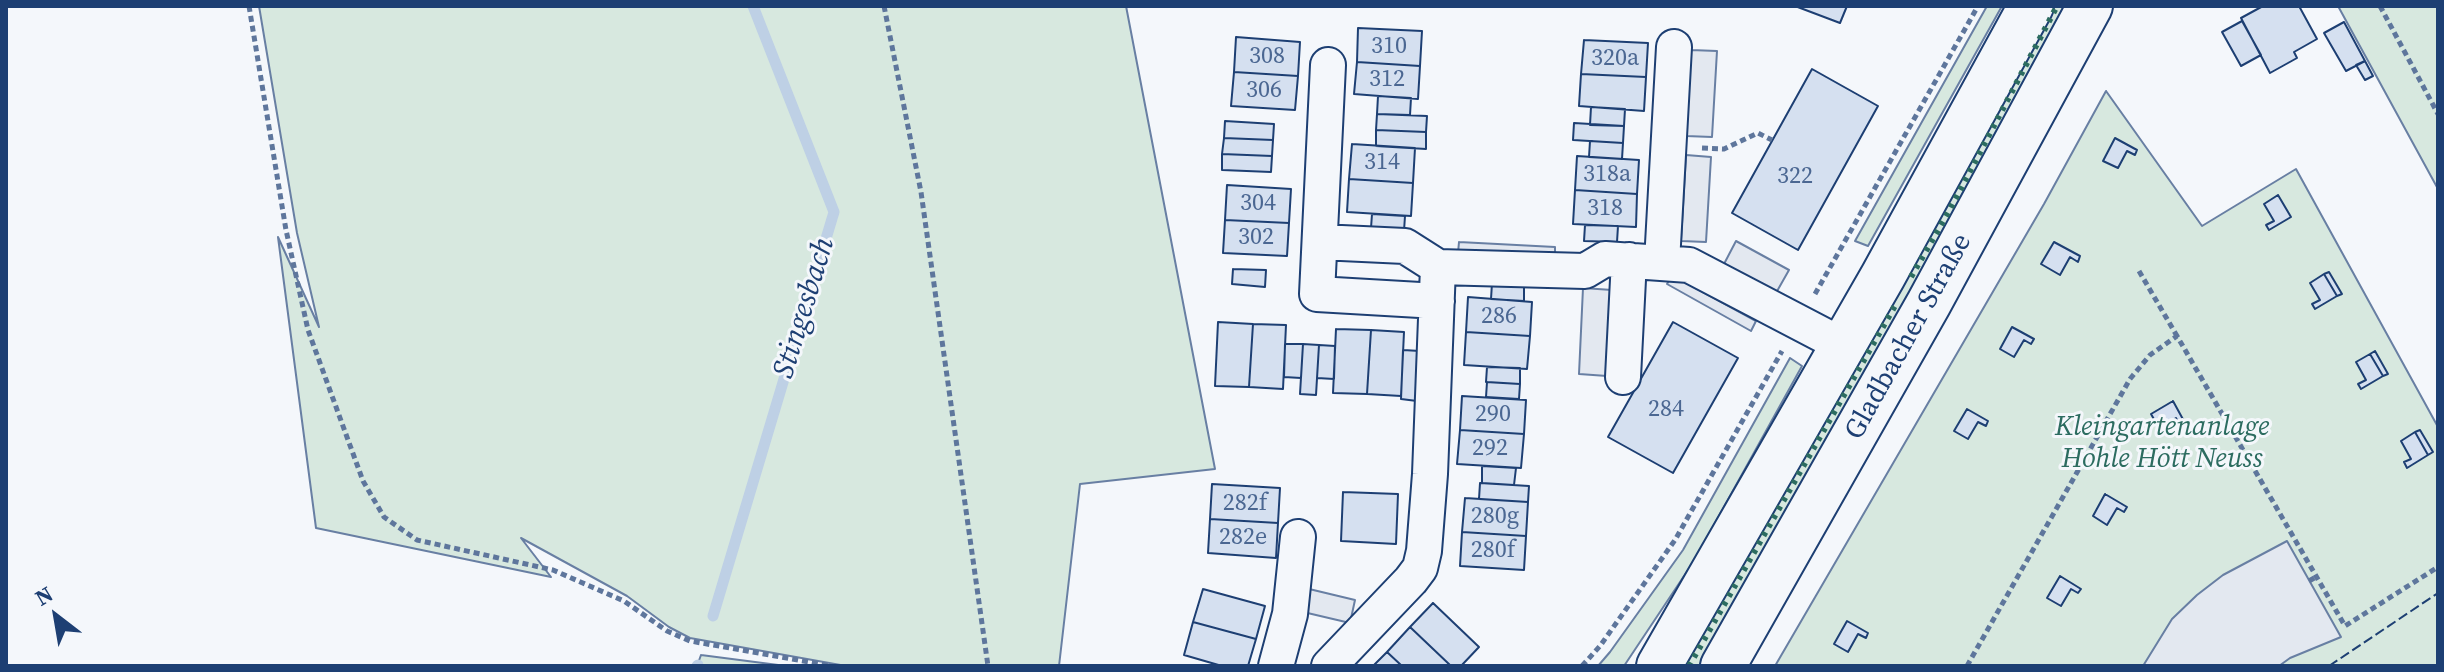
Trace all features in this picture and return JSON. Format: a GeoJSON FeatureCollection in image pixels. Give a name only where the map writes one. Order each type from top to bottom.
{"type":"FeatureCollection","features":[{"type":"Feature","properties":{"kind":"main road","name":"Gladbacher Straße"},"geometry":{"type":"LineString","coordinates":[[1660,660],[1844,346],[2031,6]]}},
{"type":"Feature","properties":{"kind":"main road","name":"Gladbacher Straße"},"geometry":{"type":"LineString","coordinates":[[1723,666],[1929,303],[2090,6]]}},
{"type":"Feature","properties":{"kind":"street"},"geometry":{"type":"LineString","coordinates":[[1623,377],[1669,145],[1674,47]]}},
{"type":"Feature","properties":{"kind":"street","name":"Gladbacher Straße"},"geometry":{"type":"LineString","coordinates":[[1328,65],[1317,294],[1585,271],[1605,259],[1689,265],[1844,346]]}},
{"type":"Feature","properties":{"kind":"street"},"geometry":{"type":"LineString","coordinates":[[1320,242],[1405,246],[1438,284],[1430,474],[1420,568],[1329,666]]}},
{"type":"Feature","properties":{"kind":"street"},"geometry":{"type":"LineString","coordinates":[[1276,666],[1290,614],[1298,537]]}},
{"type":"Feature","properties":{"kind":"path"},"geometry":{"type":"LineString","coordinates":[[249,6],[286,230],[308,330],[363,481],[384,517],[417,540],[553,570],[624,601],[667,631],[690,641],[832,666]]}},
{"type":"Feature","properties":{"kind":"path"},"geometry":{"type":"LineString","coordinates":[[884,6],[921,192],[988,666]]}},
{"type":"Feature","properties":{"kind":"path"},"geometry":{"type":"LineString","coordinates":[[2380,6],[2438,114]]}},
{"type":"Feature","properties":{"kind":"path"},"geometry":{"type":"LineString","coordinates":[[1669,145],[1724,149],[1758,133],[1772,140]]}},
{"type":"Feature","properties":{"kind":"path"},"geometry":{"type":"LineString","coordinates":[[2139,271],[2345,626],[2438,567]]}},
{"type":"Feature","properties":{"kind":"path"},"geometry":{"type":"LineString","coordinates":[[1967,666],[2130,379],[2150,355],[2177,336]]}},
{"type":"Feature","properties":{"kind":"path"},"geometry":{"type":"LineString","coordinates":[[2309,581],[2316,577]]}},
{"type":"Feature","properties":{"kind":"green space"},"geometry":{"type":"Polygon","coordinates":[[[259,6],[1126,6],[1215,469],[1080,484],[1059,666],[846,666],[690,638],[669,627],[627,596],[521,538],[551,577],[316,528],[278,237],[319,327],[297,233],[259,6]]]}},
{"type":"Feature","properties":{"kind":"green space"},"geometry":{"type":"Polygon","coordinates":[[[1987,6],[2002,6],[1868,246],[1855,241],[1987,6]]]}},
{"type":"Feature","properties":{"kind":"green space"},"geometry":{"type":"Polygon","coordinates":[[[2049,6],[2064,6],[1960,217],[1699,666],[1681,666],[2049,6]]]}},
{"type":"Feature","properties":{"kind":"green space"},"geometry":{"type":"Polygon","coordinates":[[[2338,6],[2438,6],[2438,189],[2338,6]]]}},
{"type":"Feature","properties":{"kind":"green space","name":"Kleingartenanlage Hohle Hött Neuss"},"geometry":{"type":"Polygon","coordinates":[[[2106,91],[2202,226],[2296,169],[2438,427],[2438,666],[1775,666],[2044,204],[2106,91]]]}},
{"type":"Feature","properties":{"kind":"green space"},"geometry":{"type":"Polygon","coordinates":[[[1790,358],[1802,366],[1694,561],[1624,666],[1598,666],[1683,550],[1790,358]]]}},
{"type":"Feature","properties":{"kind":"green space"},"geometry":{"type":"Polygon","coordinates":[[[701,655],[786,666],[697,666],[701,655]]]}},
{"type":"Feature","properties":{"kind":"shaded area"},"geometry":{"type":"Polygon","coordinates":[[[1691,50],[1717,51],[1712,137],[1686,136],[1691,50]]]}},
{"type":"Feature","properties":{"kind":"shaded area"},"geometry":{"type":"Polygon","coordinates":[[[1686,155],[1711,157],[1706,242],[1681,241],[1686,155]]]}},
{"type":"Feature","properties":{"kind":"shaded area"},"geometry":{"type":"Polygon","coordinates":[[[1736,241],[1789,270],[1776,293],[1724,264],[1736,241]]]}},
{"type":"Feature","properties":{"kind":"shaded area"},"geometry":{"type":"Polygon","coordinates":[[[1459,242],[1555,247],[1555,257],[1458,253],[1459,242]]]}},
{"type":"Feature","properties":{"kind":"shaded area"},"geometry":{"type":"Polygon","coordinates":[[[1672,275],[1756,321],[1751,331],[1667,284],[1672,275]]]}},
{"type":"Feature","properties":{"kind":"shaded area"},"geometry":{"type":"Polygon","coordinates":[[[1583,288],[1612,290],[1607,376],[1579,374],[1583,288]]]}},
{"type":"Feature","properties":{"kind":"shaded area"},"geometry":{"type":"Polygon","coordinates":[[[2287,541],[2341,637],[2290,658],[2279,666],[2143,666],[2172,619],[2197,595],[2223,575],[2287,541]]]}},
{"type":"Feature","properties":{"kind":"shaded area"},"geometry":{"type":"Polygon","coordinates":[[[1305,588],[1355,600],[1350,623],[1299,611],[1305,588]]]}},
{"type":"Feature","properties":{"kind":"building"},"geometry":{"type":"Polygon","coordinates":[[[1795,6],[1847,6],[1840,23],[1795,6]]]}},
{"type":"Feature","properties":{"kind":"building"},"geometry":{"type":"Polygon","coordinates":[[[2263,6],[2299,6],[2317,39],[2294,52],[2297,58],[2270,73],[2241,18],[2263,6]]]}},
{"type":"Feature","properties":{"kind":"building"},"geometry":{"type":"Polygon","coordinates":[[[2242,21],[2261,55],[2241,66],[2222,32],[2242,21]]]}},
{"type":"Feature","properties":{"kind":"building"},"geometry":{"type":"Polygon","coordinates":[[[2344,22],[2365,61],[2346,71],[2324,33],[2344,22]]]}},
{"type":"Feature","properties":{"kind":"building"},"geometry":{"type":"Polygon","coordinates":[[[1358,28],[1422,31],[1420,66],[1357,62],[1358,28]]]}},
{"type":"Feature","properties":{"kind":"building"},"geometry":{"type":"Polygon","coordinates":[[[1236,37],[1300,42],[1298,76],[1234,72],[1236,37]]]}},
{"type":"Feature","properties":{"kind":"building"},"geometry":{"type":"Polygon","coordinates":[[[1584,40],[1648,43],[1646,77],[1581,74],[1584,40]]]}},
{"type":"Feature","properties":{"kind":"building"},"geometry":{"type":"Polygon","coordinates":[[[2365,61],[2373,76],[2365,80],[2356,65],[2365,61]]]}},
{"type":"Feature","properties":{"kind":"building"},"geometry":{"type":"Polygon","coordinates":[[[1357,62],[1420,66],[1418,99],[1354,94],[1357,62]]]}},
{"type":"Feature","properties":{"kind":"building"},"geometry":{"type":"Polygon","coordinates":[[[1812,69],[1878,106],[1798,250],[1732,213],[1812,69]]]}},
{"type":"Feature","properties":{"kind":"building"},"geometry":{"type":"Polygon","coordinates":[[[1234,72],[1298,76],[1295,110],[1231,106],[1234,72]]]}},
{"type":"Feature","properties":{"kind":"building"},"geometry":{"type":"Polygon","coordinates":[[[1581,74],[1646,77],[1644,111],[1579,106],[1581,74]]]}},
{"type":"Feature","properties":{"kind":"building"},"geometry":{"type":"Polygon","coordinates":[[[1378,96],[1411,98],[1410,115],[1377,114],[1378,96]]]}},
{"type":"Feature","properties":{"kind":"building"},"geometry":{"type":"Polygon","coordinates":[[[1591,107],[1625,109],[1624,126],[1590,125],[1591,107]]]}},
{"type":"Feature","properties":{"kind":"building"},"geometry":{"type":"Polygon","coordinates":[[[1377,114],[1427,116],[1426,132],[1376,130],[1377,114]]]}},
{"type":"Feature","properties":{"kind":"building"},"geometry":{"type":"Polygon","coordinates":[[[1225,121],[1274,124],[1273,140],[1224,138],[1225,121]]]}},
{"type":"Feature","properties":{"kind":"building"},"geometry":{"type":"Polygon","coordinates":[[[1574,123],[1624,126],[1623,143],[1573,140],[1574,123]]]}},
{"type":"Feature","properties":{"kind":"building"},"geometry":{"type":"Polygon","coordinates":[[[1376,130],[1426,132],[1426,149],[1376,146],[1376,130]]]}},
{"type":"Feature","properties":{"kind":"building"},"geometry":{"type":"Polygon","coordinates":[[[1224,138],[1273,140],[1272,156],[1222,154],[1224,138]]]}},
{"type":"Feature","properties":{"kind":"building"},"geometry":{"type":"Polygon","coordinates":[[[2115,138],[2137,150],[2135,155],[2127,151],[2118,168],[2103,161],[2115,138]]]}},
{"type":"Feature","properties":{"kind":"building"},"geometry":{"type":"Polygon","coordinates":[[[1590,141],[1623,143],[1622,159],[1589,157],[1590,141]]]}},
{"type":"Feature","properties":{"kind":"building"},"geometry":{"type":"Polygon","coordinates":[[[1352,144],[1415,148],[1413,183],[1349,179],[1352,144]]]}},
{"type":"Feature","properties":{"kind":"building"},"geometry":{"type":"Polygon","coordinates":[[[1222,154],[1272,156],[1271,172],[1222,170],[1222,154]]]}},
{"type":"Feature","properties":{"kind":"building"},"geometry":{"type":"Polygon","coordinates":[[[1577,156],[1639,160],[1637,194],[1575,190],[1577,156]]]}},
{"type":"Feature","properties":{"kind":"building"},"geometry":{"type":"Polygon","coordinates":[[[1349,179],[1413,183],[1411,216],[1347,212],[1349,179]]]}},
{"type":"Feature","properties":{"kind":"building"},"geometry":{"type":"Polygon","coordinates":[[[1227,185],[1291,189],[1289,223],[1225,220],[1227,185]]]}},
{"type":"Feature","properties":{"kind":"building"},"geometry":{"type":"Polygon","coordinates":[[[1575,190],[1637,194],[1636,227],[1573,224],[1575,190]]]}},
{"type":"Feature","properties":{"kind":"building"},"geometry":{"type":"Polygon","coordinates":[[[2278,195],[2291,217],[2269,230],[2266,225],[2274,221],[2264,204],[2278,195]]]}},
{"type":"Feature","properties":{"kind":"building"},"geometry":{"type":"Polygon","coordinates":[[[1372,214],[1405,216],[1404,231],[1371,228],[1372,214]]]}},
{"type":"Feature","properties":{"kind":"building"},"geometry":{"type":"Polygon","coordinates":[[[1225,220],[1289,223],[1287,256],[1223,253],[1225,220]]]}},
{"type":"Feature","properties":{"kind":"building"},"geometry":{"type":"Polygon","coordinates":[[[1585,225],[1618,226],[1617,242],[1584,241],[1585,225]]]}},
{"type":"Feature","properties":{"kind":"building"},"geometry":{"type":"Polygon","coordinates":[[[2054,242],[2080,256],[2078,262],[2070,257],[2060,275],[2041,264],[2054,242]]]}},
{"type":"Feature","properties":{"kind":"building"},"geometry":{"type":"Polygon","coordinates":[[[1233,269],[1266,270],[1265,287],[1232,284],[1233,269]]]}},
{"type":"Feature","properties":{"kind":"building"},"geometry":{"type":"Polygon","coordinates":[[[2329,272],[2342,294],[2337,296],[2324,274],[2329,272]]]}},
{"type":"Feature","properties":{"kind":"building"},"geometry":{"type":"Polygon","coordinates":[[[2324,274],[2337,296],[2315,309],[2312,304],[2320,300],[2310,283],[2324,274]]]}},
{"type":"Feature","properties":{"kind":"building"},"geometry":{"type":"Polygon","coordinates":[[[1492,283],[1524,285],[1524,301],[1491,299],[1492,283]]]}},
{"type":"Feature","properties":{"kind":"building"},"geometry":{"type":"Polygon","coordinates":[[[1468,297],[1532,302],[1530,336],[1466,332],[1468,297]]]}},
{"type":"Feature","properties":{"kind":"building"},"geometry":{"type":"Polygon","coordinates":[[[1218,322],[1253,324],[1249,387],[1215,386],[1218,322]]]}},
{"type":"Feature","properties":{"kind":"building"},"geometry":{"type":"Polygon","coordinates":[[[1673,322],[1738,358],[1673,473],[1608,437],[1673,322]]]}},
{"type":"Feature","properties":{"kind":"building"},"geometry":{"type":"Polygon","coordinates":[[[1253,324],[1286,325],[1283,389],[1249,387],[1253,324]]]}},
{"type":"Feature","properties":{"kind":"building"},"geometry":{"type":"Polygon","coordinates":[[[2012,327],[2034,339],[2031,344],[2024,340],[2014,357],[2000,349],[2012,327]]]}},
{"type":"Feature","properties":{"kind":"building"},"geometry":{"type":"Polygon","coordinates":[[[1336,329],[1371,330],[1367,394],[1333,393],[1336,329]]]}},
{"type":"Feature","properties":{"kind":"building"},"geometry":{"type":"Polygon","coordinates":[[[1371,330],[1404,332],[1401,396],[1367,394],[1371,330]]]}},
{"type":"Feature","properties":{"kind":"building"},"geometry":{"type":"Polygon","coordinates":[[[1466,332],[1530,336],[1527,369],[1464,365],[1466,332]]]}},
{"type":"Feature","properties":{"kind":"building"},"geometry":{"type":"Polygon","coordinates":[[[1285,344],[1303,344],[1301,378],[1284,377],[1285,344]]]}},
{"type":"Feature","properties":{"kind":"building"},"geometry":{"type":"Polygon","coordinates":[[[1303,344],[1319,345],[1316,395],[1300,394],[1303,344]]]}},
{"type":"Feature","properties":{"kind":"building"},"geometry":{"type":"Polygon","coordinates":[[[1319,345],[1335,346],[1334,379],[1317,378],[1319,345]]]}},
{"type":"Feature","properties":{"kind":"building"},"geometry":{"type":"Polygon","coordinates":[[[1403,350],[1420,351],[1417,401],[1401,399],[1403,350]]]}},
{"type":"Feature","properties":{"kind":"building"},"geometry":{"type":"Polygon","coordinates":[[[2375,351],[2388,374],[2383,376],[2370,354],[2375,351]]]}},
{"type":"Feature","properties":{"kind":"building"},"geometry":{"type":"Polygon","coordinates":[[[2370,354],[2383,376],[2361,389],[2358,384],[2366,380],[2356,362],[2370,354]]]}},
{"type":"Feature","properties":{"kind":"building"},"geometry":{"type":"Polygon","coordinates":[[[1487,367],[1520,368],[1520,384],[1486,382],[1487,367]]]}},
{"type":"Feature","properties":{"kind":"building"},"geometry":{"type":"Polygon","coordinates":[[[1487,382],[1520,384],[1519,399],[1486,397],[1487,382]]]}},
{"type":"Feature","properties":{"kind":"building"},"geometry":{"type":"Polygon","coordinates":[[[1462,396],[1526,400],[1524,434],[1460,430],[1462,396]]]}},
{"type":"Feature","properties":{"kind":"building"},"geometry":{"type":"Polygon","coordinates":[[[2173,401],[2185,423],[2180,426],[2176,418],[2159,428],[2151,414],[2173,401]]]}},
{"type":"Feature","properties":{"kind":"building"},"geometry":{"type":"Polygon","coordinates":[[[1967,409],[1988,421],[1986,426],[1978,422],[1968,439],[1954,431],[1967,409]]]}},
{"type":"Feature","properties":{"kind":"building"},"geometry":{"type":"Polygon","coordinates":[[[1460,430],[1524,434],[1521,468],[1457,464],[1460,430]]]}},
{"type":"Feature","properties":{"kind":"building"},"geometry":{"type":"Polygon","coordinates":[[[2420,430],[2433,452],[2428,455],[2415,432],[2420,430]]]}},
{"type":"Feature","properties":{"kind":"building"},"geometry":{"type":"Polygon","coordinates":[[[2415,432],[2428,455],[2407,468],[2404,462],[2411,459],[2401,441],[2415,432]]]}},
{"type":"Feature","properties":{"kind":"building"},"geometry":{"type":"Polygon","coordinates":[[[1482,466],[1516,468],[1514,485],[1482,483],[1482,466]]]}},
{"type":"Feature","properties":{"kind":"building"},"geometry":{"type":"Polygon","coordinates":[[[1480,483],[1529,486],[1528,502],[1479,499],[1480,483]]]}},
{"type":"Feature","properties":{"kind":"building"},"geometry":{"type":"Polygon","coordinates":[[[1212,484],[1280,488],[1278,523],[1210,519],[1212,484]]]}},
{"type":"Feature","properties":{"kind":"building"},"geometry":{"type":"Polygon","coordinates":[[[1343,492],[1398,494],[1396,544],[1341,541],[1343,492]]]}},
{"type":"Feature","properties":{"kind":"building"},"geometry":{"type":"Polygon","coordinates":[[[2105,494],[2127,507],[2124,512],[2117,508],[2107,525],[2093,516],[2105,494]]]}},
{"type":"Feature","properties":{"kind":"building"},"geometry":{"type":"Polygon","coordinates":[[[1465,498],[1528,502],[1526,536],[1462,532],[1465,498]]]}},
{"type":"Feature","properties":{"kind":"building"},"geometry":{"type":"Polygon","coordinates":[[[1210,519],[1278,523],[1276,558],[1208,553],[1210,519]]]}},
{"type":"Feature","properties":{"kind":"building"},"geometry":{"type":"Polygon","coordinates":[[[1462,532],[1526,536],[1524,570],[1460,566],[1462,532]]]}},
{"type":"Feature","properties":{"kind":"building"},"geometry":{"type":"Polygon","coordinates":[[[2060,576],[2081,589],[2078,593],[2071,589],[2061,606],[2047,598],[2060,576]]]}},
{"type":"Feature","properties":{"kind":"building"},"geometry":{"type":"Polygon","coordinates":[[[1203,589],[1265,606],[1256,639],[1193,622],[1203,589]]]}},
{"type":"Feature","properties":{"kind":"building"},"geometry":{"type":"Polygon","coordinates":[[[1433,603],[1479,647],[1461,666],[1451,666],[1410,627],[1433,603]]]}},
{"type":"Feature","properties":{"kind":"building"},"geometry":{"type":"Polygon","coordinates":[[[1847,621],[1868,633],[1866,638],[1858,634],[1848,652],[1834,644],[1847,621]]]}},
{"type":"Feature","properties":{"kind":"building"},"geometry":{"type":"Polygon","coordinates":[[[1193,622],[1256,639],[1248,666],[1222,666],[1184,655],[1193,622]]]}},
{"type":"Feature","properties":{"kind":"building"},"geometry":{"type":"Polygon","coordinates":[[[1410,627],[1451,666],[1402,666],[1387,652],[1410,627]]]}},
{"type":"Feature","properties":{"kind":"building"},"geometry":{"type":"Polygon","coordinates":[[[1387,652],[1402,666],[1373,666],[1387,652]]]}},
{"type":"Feature","properties":{"kind":"waterway","name":"Stingesbach"},"geometry":{"type":"LineString","coordinates":[[713,616],[834,212],[753,6]]}},
{"type":"Feature","properties":{"kind":"hedge"},"geometry":{"type":"LineString","coordinates":[[1911,277],[2057,6]]}},
{"type":"Feature","properties":{"kind":"hedge"},"geometry":{"type":"LineString","coordinates":[[1689,666],[1896,304]]}},
{"type":"Feature","properties":{"kind":"fence"},"geometry":{"type":"LineString","coordinates":[[2329,666],[2438,593]]}}]}
